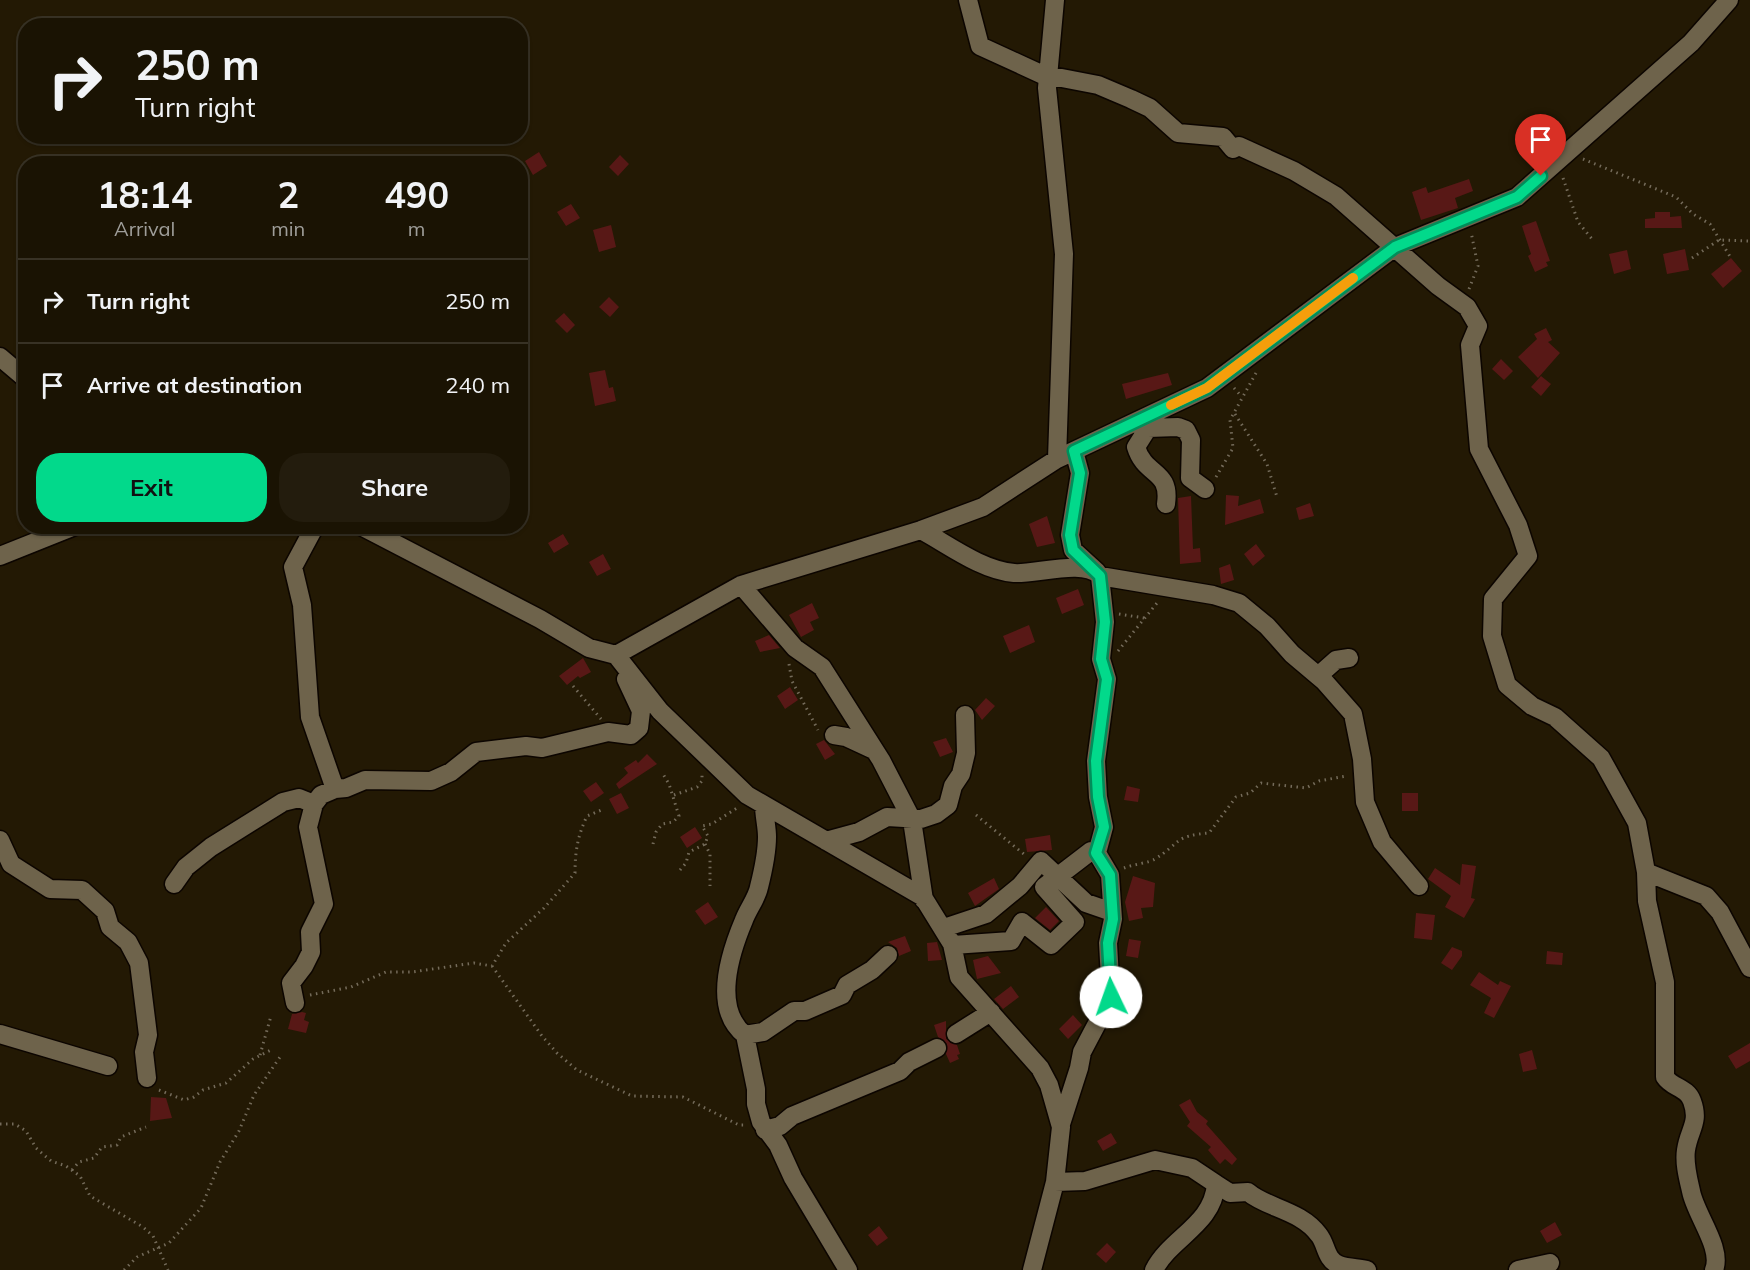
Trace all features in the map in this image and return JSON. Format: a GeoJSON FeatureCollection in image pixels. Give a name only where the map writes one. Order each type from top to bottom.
{"type":"FeatureCollection","features":[{"type":"Feature","properties":{"kind":"street"},"geometry":{"type":"LineString","coordinates":[[968,0],[980,46],[1047,75],[1098,85],[1150,108],[1178,133],[1223,137],[1233,149],[1239,146],[1294,171],[1336,196],[1462,303],[1478,326],[1470,345],[1479,449],[1518,525],[1528,556],[1493,599],[1492,636],[1507,685],[1532,706],[1555,717],[1601,758],[1637,823],[1646,872],[1647,901],[1665,982],[1665,1077],[1691,1097],[1697,1118],[1685,1156],[1691,1195],[1701,1222],[1712,1241],[1716,1265],[1714,1270]]}},
{"type":"Feature","properties":{"kind":"street"},"geometry":{"type":"LineString","coordinates":[[1055,0],[1047,88],[1064,254],[1057,459]]}},
{"type":"Feature","properties":{"kind":"street"},"geometry":{"type":"LineString","coordinates":[[616,655],[741,585],[921,530],[983,507],[1057,459],[1148,422],[1207,388],[1395,247],[1517,197],[1691,43],[1730,0]]}},
{"type":"Feature","properties":{"kind":"street"},"geometry":{"type":"LineString","coordinates":[[0,357],[18,372]]}},
{"type":"Feature","properties":{"kind":"street"},"geometry":{"type":"LineString","coordinates":[[1148,422],[1186,430],[1191,440],[1190,478],[1205,489]]}},
{"type":"Feature","properties":{"kind":"street"},"geometry":{"type":"LineString","coordinates":[[1148,422],[1136,447],[1140,459],[1165,481],[1168,490],[1166,504]]}},
{"type":"Feature","properties":{"kind":"street"},"geometry":{"type":"LineString","coordinates":[[1074,451],[1080,473],[1070,535],[1073,550],[1098,574],[1105,622],[1101,659],[1107,679],[1096,761],[1098,797],[1104,827],[1096,853]]}},
{"type":"Feature","properties":{"kind":"street"},"geometry":{"type":"LineString","coordinates":[[921,530],[992,568],[1015,573],[1059,568],[1168,586],[1239,603],[1267,626],[1353,714],[1365,802],[1382,842],[1419,886]]}},
{"type":"Feature","properties":{"kind":"street"},"geometry":{"type":"LineString","coordinates":[[0,556],[55,534]]}},
{"type":"Feature","properties":{"kind":"street"},"geometry":{"type":"LineString","coordinates":[[311,534],[293,567],[302,605],[310,717],[335,789]]}},
{"type":"Feature","properties":{"kind":"street"},"geometry":{"type":"LineString","coordinates":[[376,534],[531,614],[589,648],[616,655],[660,711],[747,795],[898,881],[924,900],[953,945],[958,977],[991,1012],[1009,1037],[1040,1068],[1049,1085],[1060,1127]]}},
{"type":"Feature","properties":{"kind":"street"},"geometry":{"type":"LineString","coordinates":[[741,585],[795,648],[822,668],[875,751],[912,820],[924,900]]}},
{"type":"Feature","properties":{"kind":"street"},"geometry":{"type":"LineString","coordinates":[[295,1003],[291,983],[311,952],[310,932],[324,904],[308,827],[314,804],[321,795],[364,780],[431,781],[451,772],[476,752],[526,746],[542,748],[608,732],[631,735],[639,728],[641,711],[616,655]]}},
{"type":"Feature","properties":{"kind":"street"},"geometry":{"type":"LineString","coordinates":[[1318,676],[1336,660],[1349,658]]}},
{"type":"Feature","properties":{"kind":"street"},"geometry":{"type":"LineString","coordinates":[[826,841],[859,832],[887,817],[912,820],[936,814],[948,805],[966,753],[965,715]]}},
{"type":"Feature","properties":{"kind":"street"},"geometry":{"type":"LineString","coordinates":[[827,734],[854,740],[875,751]]}},
{"type":"Feature","properties":{"kind":"street"},"geometry":{"type":"LineString","coordinates":[[174,884],[186,867],[211,847],[284,802],[299,798],[314,804]]}},
{"type":"Feature","properties":{"kind":"street"},"geometry":{"type":"LineString","coordinates":[[764,805],[767,837],[762,874],[758,891],[739,934],[729,969],[725,997],[735,1027],[745,1035],[756,1089],[756,1104],[763,1126],[778,1145],[793,1178],[848,1270]]}},
{"type":"Feature","properties":{"kind":"street"},"geometry":{"type":"LineString","coordinates":[[0,840],[11,864],[51,889],[82,890],[105,911],[110,927],[128,942],[139,963],[148,1035],[144,1052],[147,1078]]}},
{"type":"Feature","properties":{"kind":"street"},"geometry":{"type":"LineString","coordinates":[[953,945],[1011,941],[1022,922],[1051,945],[1075,922],[1044,887],[1091,851],[1096,853],[1110,875],[1112,912],[1108,943],[1111,997],[1089,1033],[1060,1127],[1055,1182],[1032,1270]]}},
{"type":"Feature","properties":{"kind":"street"},"geometry":{"type":"LineString","coordinates":[[944,928],[986,914],[1020,886],[1041,861],[1086,903],[1112,912]]}},
{"type":"Feature","properties":{"kind":"street"},"geometry":{"type":"LineString","coordinates":[[1646,872],[1706,896],[1720,912],[1750,968]]}},
{"type":"Feature","properties":{"kind":"street"},"geometry":{"type":"LineString","coordinates":[[745,1035],[763,1032],[794,1011],[804,1011],[842,995],[847,984],[873,970],[888,955]]}},
{"type":"Feature","properties":{"kind":"street"},"geometry":{"type":"LineString","coordinates":[[956,1034],[991,1012]]}},
{"type":"Feature","properties":{"kind":"street"},"geometry":{"type":"LineString","coordinates":[[0,1034],[108,1066]]}},
{"type":"Feature","properties":{"kind":"street"},"geometry":{"type":"LineString","coordinates":[[763,1126],[780,1126],[792,1116],[900,1071],[909,1062],[937,1048]]}},
{"type":"Feature","properties":{"kind":"street"},"geometry":{"type":"LineString","coordinates":[[1055,1182],[1085,1181],[1155,1160],[1192,1168],[1230,1193],[1248,1192],[1256,1199],[1288,1210],[1319,1234],[1329,1258],[1339,1265],[1367,1270]]}},
{"type":"Feature","properties":{"kind":"street"},"geometry":{"type":"LineString","coordinates":[[1154,1270],[1160,1259],[1194,1229],[1213,1202],[1216,1184]]}},
{"type":"Feature","properties":{"kind":"street"},"geometry":{"type":"LineString","coordinates":[[1518,1270],[1550,1263]]}},
{"type":"Feature","properties":{"kind":"path"},"geometry":{"type":"LineString","coordinates":[[1568,152],[1676,197],[1693,214],[1710,224],[1731,258]]}},
{"type":"Feature","properties":{"kind":"path"},"geometry":{"type":"LineString","coordinates":[[1553,165],[1569,189],[1578,222],[1592,239]]}},
{"type":"Feature","properties":{"kind":"path"},"geometry":{"type":"LineString","coordinates":[[1462,303],[1478,266],[1466,219]]}},
{"type":"Feature","properties":{"kind":"path"},"geometry":{"type":"LineString","coordinates":[[1692,258],[1719,240],[1750,241]]}},
{"type":"Feature","properties":{"kind":"path"},"geometry":{"type":"LineString","coordinates":[[1205,489],[1220,473],[1233,448],[1230,420],[1253,380],[1267,343]]}},
{"type":"Feature","properties":{"kind":"path"},"geometry":{"type":"LineString","coordinates":[[1234,414],[1267,464],[1277,497]]}},
{"type":"Feature","properties":{"kind":"path"},"geometry":{"type":"LineString","coordinates":[[1105,673],[1113,658],[1168,586]]}},
{"type":"Feature","properties":{"kind":"path"},"geometry":{"type":"LineString","coordinates":[[1119,614],[1144,618]]}},
{"type":"Feature","properties":{"kind":"path"},"geometry":{"type":"LineString","coordinates":[[795,648],[788,669],[808,715],[827,734]]}},
{"type":"Feature","properties":{"kind":"path"},"geometry":{"type":"LineString","coordinates":[[573,686],[593,707],[608,732]]}},
{"type":"Feature","properties":{"kind":"path"},"geometry":{"type":"LineString","coordinates":[[674,795],[697,787],[702,781],[701,765],[705,754]]}},
{"type":"Feature","properties":{"kind":"path"},"geometry":{"type":"LineString","coordinates":[[653,844],[656,832],[662,824],[673,822],[680,816],[674,795],[663,774]]}},
{"type":"Feature","properties":{"kind":"path"},"geometry":{"type":"LineString","coordinates":[[1110,875],[1138,862],[1155,859],[1184,837],[1209,833],[1236,797],[1250,793],[1262,783],[1306,788],[1319,781],[1363,775]]}},
{"type":"Feature","properties":{"kind":"path"},"geometry":{"type":"LineString","coordinates":[[680,870],[686,863],[689,852],[705,844],[708,836],[702,826],[723,818],[739,806],[747,795]]}},
{"type":"Feature","properties":{"kind":"path"},"geometry":{"type":"LineString","coordinates":[[492,966],[506,943],[544,908],[575,873],[574,850],[580,830],[587,816],[604,809]]}},
{"type":"Feature","properties":{"kind":"path"},"geometry":{"type":"LineString","coordinates":[[976,815],[1015,848],[1028,857],[1041,861]]}},
{"type":"Feature","properties":{"kind":"path"},"geometry":{"type":"LineString","coordinates":[[705,844],[710,854],[710,886]]}},
{"type":"Feature","properties":{"kind":"path"},"geometry":{"type":"LineString","coordinates":[[295,1003],[315,992],[351,987],[386,972],[406,973],[474,963],[492,966],[549,1044],[577,1070],[632,1096],[683,1097],[740,1125],[763,1126]]}},
{"type":"Feature","properties":{"kind":"path"},"geometry":{"type":"LineString","coordinates":[[260,1055],[271,1016]]}},
{"type":"Feature","properties":{"kind":"path"},"geometry":{"type":"LineString","coordinates":[[147,1078],[157,1089],[184,1100],[203,1090],[226,1083],[260,1055],[273,1049]]}},
{"type":"Feature","properties":{"kind":"path"},"geometry":{"type":"LineString","coordinates":[[124,1270],[137,1257],[169,1244],[201,1208],[216,1170],[239,1131],[254,1095],[280,1058]]}},
{"type":"Feature","properties":{"kind":"path"},"geometry":{"type":"LineString","coordinates":[[0,1124],[15,1124],[26,1131],[36,1148],[51,1161],[80,1176],[90,1196],[110,1210],[143,1227],[159,1249],[168,1270]]}},
{"type":"Feature","properties":{"kind":"path"},"geometry":{"type":"LineString","coordinates":[[72,1170],[79,1162],[94,1158],[102,1147],[117,1145],[121,1137],[146,1127]]}},
{"type":"Feature","properties":{"kind":"building"},"geometry":{"type":"Polygon","coordinates":[[[539,152],[547,166],[533,175],[528,166],[528,159],[539,152]]]}},
{"type":"Feature","properties":{"kind":"building"},"geometry":{"type":"Polygon","coordinates":[[[620,155],[629,164],[618,176],[609,167],[620,155]]]}},
{"type":"Feature","properties":{"kind":"building"},"geometry":{"type":"Polygon","coordinates":[[[1469,179],[1473,191],[1455,198],[1458,208],[1421,220],[1412,192],[1426,187],[1428,193],[1469,179]]]}},
{"type":"Feature","properties":{"kind":"building"},"geometry":{"type":"Polygon","coordinates":[[[571,204],[580,218],[566,226],[557,212],[571,204]]]}},
{"type":"Feature","properties":{"kind":"building"},"geometry":{"type":"Polygon","coordinates":[[[1655,212],[1670,212],[1670,217],[1681,216],[1682,228],[1645,228],[1645,219],[1655,218],[1655,212]]]}},
{"type":"Feature","properties":{"kind":"building"},"geometry":{"type":"Polygon","coordinates":[[[1536,221],[1550,261],[1546,262],[1548,266],[1535,272],[1528,256],[1531,254],[1522,226],[1536,221]]]}},
{"type":"Feature","properties":{"kind":"building"},"geometry":{"type":"Polygon","coordinates":[[[611,225],[616,247],[599,252],[593,230],[611,225]]]}},
{"type":"Feature","properties":{"kind":"building"},"geometry":{"type":"Polygon","coordinates":[[[1685,249],[1689,270],[1667,274],[1663,254],[1685,249]]]}},
{"type":"Feature","properties":{"kind":"building"},"geometry":{"type":"Polygon","coordinates":[[[1627,250],[1631,269],[1614,274],[1609,254],[1627,250]]]}},
{"type":"Feature","properties":{"kind":"building"},"geometry":{"type":"Polygon","coordinates":[[[1731,258],[1742,271],[1723,288],[1711,274],[1731,258]]]}},
{"type":"Feature","properties":{"kind":"building"},"geometry":{"type":"Polygon","coordinates":[[[609,297],[619,307],[610,317],[599,307],[609,297]]]}},
{"type":"Feature","properties":{"kind":"building"},"geometry":{"type":"Polygon","coordinates":[[[564,313],[575,325],[567,333],[555,321],[564,313]]]}},
{"type":"Feature","properties":{"kind":"building"},"geometry":{"type":"Polygon","coordinates":[[[1546,328],[1552,340],[1548,342],[1560,353],[1538,378],[1518,357],[1537,339],[1534,334],[1546,328]]]}},
{"type":"Feature","properties":{"kind":"building"},"geometry":{"type":"Polygon","coordinates":[[[1501,359],[1513,371],[1504,380],[1492,369],[1501,359]]]}},
{"type":"Feature","properties":{"kind":"building"},"geometry":{"type":"Polygon","coordinates":[[[605,370],[609,388],[613,387],[616,401],[595,406],[589,373],[605,370]]]}},
{"type":"Feature","properties":{"kind":"building"},"geometry":{"type":"Polygon","coordinates":[[[1168,373],[1172,385],[1126,399],[1122,384],[1168,373]]]}},
{"type":"Feature","properties":{"kind":"building"},"geometry":{"type":"Polygon","coordinates":[[[1541,376],[1551,384],[1541,396],[1531,387],[1541,376]]]}},
{"type":"Feature","properties":{"kind":"building"},"geometry":{"type":"Polygon","coordinates":[[[1226,495],[1239,496],[1238,506],[1260,499],[1264,513],[1225,525],[1226,495]]]}},
{"type":"Feature","properties":{"kind":"building"},"geometry":{"type":"Polygon","coordinates":[[[1191,496],[1193,549],[1200,548],[1201,562],[1180,564],[1178,498],[1191,496]]]}},
{"type":"Feature","properties":{"kind":"building"},"geometry":{"type":"Polygon","coordinates":[[[1310,503],[1314,516],[1299,520],[1296,508],[1310,503]]]}},
{"type":"Feature","properties":{"kind":"building"},"geometry":{"type":"Polygon","coordinates":[[[1047,516],[1055,543],[1037,547],[1029,524],[1047,516]]]}},
{"type":"Feature","properties":{"kind":"building"},"geometry":{"type":"Polygon","coordinates":[[[563,534],[569,544],[554,553],[548,543],[563,534]]]}},
{"type":"Feature","properties":{"kind":"building"},"geometry":{"type":"Polygon","coordinates":[[[1256,544],[1265,556],[1253,566],[1244,554],[1256,544]]]}},
{"type":"Feature","properties":{"kind":"building"},"geometry":{"type":"Polygon","coordinates":[[[603,554],[611,569],[597,576],[589,562],[603,554]]]}},
{"type":"Feature","properties":{"kind":"building"},"geometry":{"type":"Polygon","coordinates":[[[1230,564],[1234,580],[1221,584],[1219,568],[1230,564]]]}},
{"type":"Feature","properties":{"kind":"building"},"geometry":{"type":"Polygon","coordinates":[[[1078,589],[1084,605],[1062,614],[1056,598],[1078,589]]]}},
{"type":"Feature","properties":{"kind":"building"},"geometry":{"type":"Polygon","coordinates":[[[812,603],[819,618],[810,622],[814,630],[801,637],[789,615],[812,603]]]}},
{"type":"Feature","properties":{"kind":"building"},"geometry":{"type":"Polygon","coordinates":[[[1029,625],[1035,642],[1010,653],[1003,636],[1029,625]]]}},
{"type":"Feature","properties":{"kind":"building"},"geometry":{"type":"Polygon","coordinates":[[[769,635],[780,648],[760,652],[755,641],[769,635]]]}},
{"type":"Feature","properties":{"kind":"building"},"geometry":{"type":"Polygon","coordinates":[[[583,658],[591,672],[580,678],[578,676],[567,685],[559,676],[583,658]]]}},
{"type":"Feature","properties":{"kind":"building"},"geometry":{"type":"Polygon","coordinates":[[[790,687],[798,700],[785,709],[777,696],[790,687]]]}},
{"type":"Feature","properties":{"kind":"building"},"geometry":{"type":"Polygon","coordinates":[[[986,698],[995,706],[982,720],[975,710],[986,698]]]}},
{"type":"Feature","properties":{"kind":"building"},"geometry":{"type":"Polygon","coordinates":[[[946,738],[953,752],[940,757],[933,742],[946,738]]]}},
{"type":"Feature","properties":{"kind":"building"},"geometry":{"type":"Polygon","coordinates":[[[824,740],[835,754],[825,760],[816,744],[824,740]]]}},
{"type":"Feature","properties":{"kind":"building"},"geometry":{"type":"Polygon","coordinates":[[[647,754],[657,764],[619,789],[616,784],[628,773],[624,768],[636,760],[638,763],[647,754]]]}},
{"type":"Feature","properties":{"kind":"building"},"geometry":{"type":"Polygon","coordinates":[[[596,782],[604,793],[591,802],[583,791],[596,782]]]}},
{"type":"Feature","properties":{"kind":"building"},"geometry":{"type":"Polygon","coordinates":[[[1127,786],[1140,789],[1138,802],[1124,800],[1127,786]]]}},
{"type":"Feature","properties":{"kind":"building"},"geometry":{"type":"Polygon","coordinates":[[[621,793],[629,808],[617,814],[609,799],[621,793]]]}},
{"type":"Feature","properties":{"kind":"building"},"geometry":{"type":"Polygon","coordinates":[[[1402,793],[1418,793],[1418,811],[1402,811],[1402,793]]]}},
{"type":"Feature","properties":{"kind":"building"},"geometry":{"type":"Polygon","coordinates":[[[695,827],[702,838],[687,848],[680,837],[695,827]]]}},
{"type":"Feature","properties":{"kind":"building"},"geometry":{"type":"Polygon","coordinates":[[[1050,835],[1052,850],[1027,852],[1025,839],[1050,835]]]}},
{"type":"Feature","properties":{"kind":"building"},"geometry":{"type":"Polygon","coordinates":[[[1462,864],[1476,866],[1471,898],[1475,899],[1464,918],[1445,907],[1451,896],[1428,879],[1435,868],[1460,885],[1462,864]]]}},
{"type":"Feature","properties":{"kind":"building"},"geometry":{"type":"Polygon","coordinates":[[[1133,876],[1155,883],[1153,907],[1141,908],[1143,918],[1129,921],[1125,902],[1133,876]]]}},
{"type":"Feature","properties":{"kind":"building"},"geometry":{"type":"Polygon","coordinates":[[[994,878],[999,889],[975,906],[968,893],[994,878]]]}},
{"type":"Feature","properties":{"kind":"building"},"geometry":{"type":"Polygon","coordinates":[[[708,902],[718,917],[705,925],[695,911],[708,902]]]}},
{"type":"Feature","properties":{"kind":"building"},"geometry":{"type":"Polygon","coordinates":[[[1046,907],[1059,921],[1050,930],[1035,918],[1046,907]]]}},
{"type":"Feature","properties":{"kind":"building"},"geometry":{"type":"Polygon","coordinates":[[[1416,913],[1435,915],[1432,940],[1414,938],[1416,913]]]}},
{"type":"Feature","properties":{"kind":"building"},"geometry":{"type":"Polygon","coordinates":[[[905,936],[911,951],[899,956],[897,948],[888,942],[905,936]]]}},
{"type":"Feature","properties":{"kind":"building"},"geometry":{"type":"Polygon","coordinates":[[[1129,939],[1141,941],[1138,958],[1126,956],[1129,939]]]}},
{"type":"Feature","properties":{"kind":"building"},"geometry":{"type":"Polygon","coordinates":[[[937,942],[942,960],[928,961],[927,943],[937,942]]]}},
{"type":"Feature","properties":{"kind":"building"},"geometry":{"type":"Polygon","coordinates":[[[1452,947],[1462,951],[1462,956],[1452,970],[1441,963],[1452,947]]]}},
{"type":"Feature","properties":{"kind":"building"},"geometry":{"type":"Polygon","coordinates":[[[1547,951],[1563,953],[1562,965],[1546,964],[1547,951]]]}},
{"type":"Feature","properties":{"kind":"building"},"geometry":{"type":"Polygon","coordinates":[[[988,956],[1001,973],[977,979],[973,960],[988,956]]]}},
{"type":"Feature","properties":{"kind":"building"},"geometry":{"type":"Polygon","coordinates":[[[1479,972],[1498,985],[1500,981],[1511,986],[1494,1018],[1484,1013],[1491,998],[1470,985],[1479,972]]]}},
{"type":"Feature","properties":{"kind":"building"},"geometry":{"type":"Polygon","coordinates":[[[1011,986],[1019,997],[1003,1009],[994,999],[1011,986]]]}},
{"type":"Feature","properties":{"kind":"building"},"geometry":{"type":"Polygon","coordinates":[[[306,1013],[304,1020],[309,1022],[306,1033],[288,1029],[292,1014],[306,1013]]]}},
{"type":"Feature","properties":{"kind":"building"},"geometry":{"type":"Polygon","coordinates":[[[1073,1015],[1082,1025],[1068,1039],[1059,1029],[1073,1015]]]}},
{"type":"Feature","properties":{"kind":"building"},"geometry":{"type":"Polygon","coordinates":[[[946,1021],[946,1039],[957,1045],[960,1054],[957,1055],[959,1059],[950,1063],[946,1054],[947,1044],[938,1037],[934,1025],[946,1021]]]}},
{"type":"Feature","properties":{"kind":"building"},"geometry":{"type":"Polygon","coordinates":[[[1750,1043],[1750,1061],[1736,1069],[1728,1056],[1750,1043]]]}},
{"type":"Feature","properties":{"kind":"building"},"geometry":{"type":"Polygon","coordinates":[[[1532,1050],[1537,1069],[1523,1072],[1519,1054],[1532,1050]]]}},
{"type":"Feature","properties":{"kind":"building"},"geometry":{"type":"Polygon","coordinates":[[[151,1097],[166,1098],[172,1118],[150,1121],[151,1097]]]}},
{"type":"Feature","properties":{"kind":"building"},"geometry":{"type":"Polygon","coordinates":[[[1190,1099],[1197,1112],[1208,1121],[1206,1124],[1237,1159],[1232,1165],[1225,1159],[1220,1164],[1208,1150],[1211,1147],[1187,1126],[1190,1122],[1179,1105],[1190,1099]]]}},
{"type":"Feature","properties":{"kind":"building"},"geometry":{"type":"Polygon","coordinates":[[[1111,1133],[1117,1143],[1103,1151],[1097,1141],[1111,1133]]]}},
{"type":"Feature","properties":{"kind":"building"},"geometry":{"type":"Polygon","coordinates":[[[1555,1222],[1562,1235],[1547,1243],[1540,1231],[1555,1222]]]}},
{"type":"Feature","properties":{"kind":"building"},"geometry":{"type":"Polygon","coordinates":[[[879,1226],[888,1238],[877,1246],[868,1235],[879,1226]]]}},
{"type":"Feature","properties":{"kind":"building"},"geometry":{"type":"Polygon","coordinates":[[[1107,1243],[1116,1252],[1106,1263],[1096,1254],[1107,1243]]]}},
{"type":"Feature","properties":{"kind":"slow traffic"},"geometry":{"type":"LineString","coordinates":[[1171,405],[1207,388],[1353,278]]}},
{"type":"Feature","properties":{"kind":"route"},"geometry":{"type":"LineString","coordinates":[[1111,997],[1108,943],[1113,919],[1110,875],[1096,853],[1104,827],[1098,797],[1096,761],[1107,679],[1101,659],[1105,622],[1100,576],[1073,550],[1070,535],[1080,473],[1074,451],[1207,388],[1395,247],[1517,197],[1541,176]]}}]}
